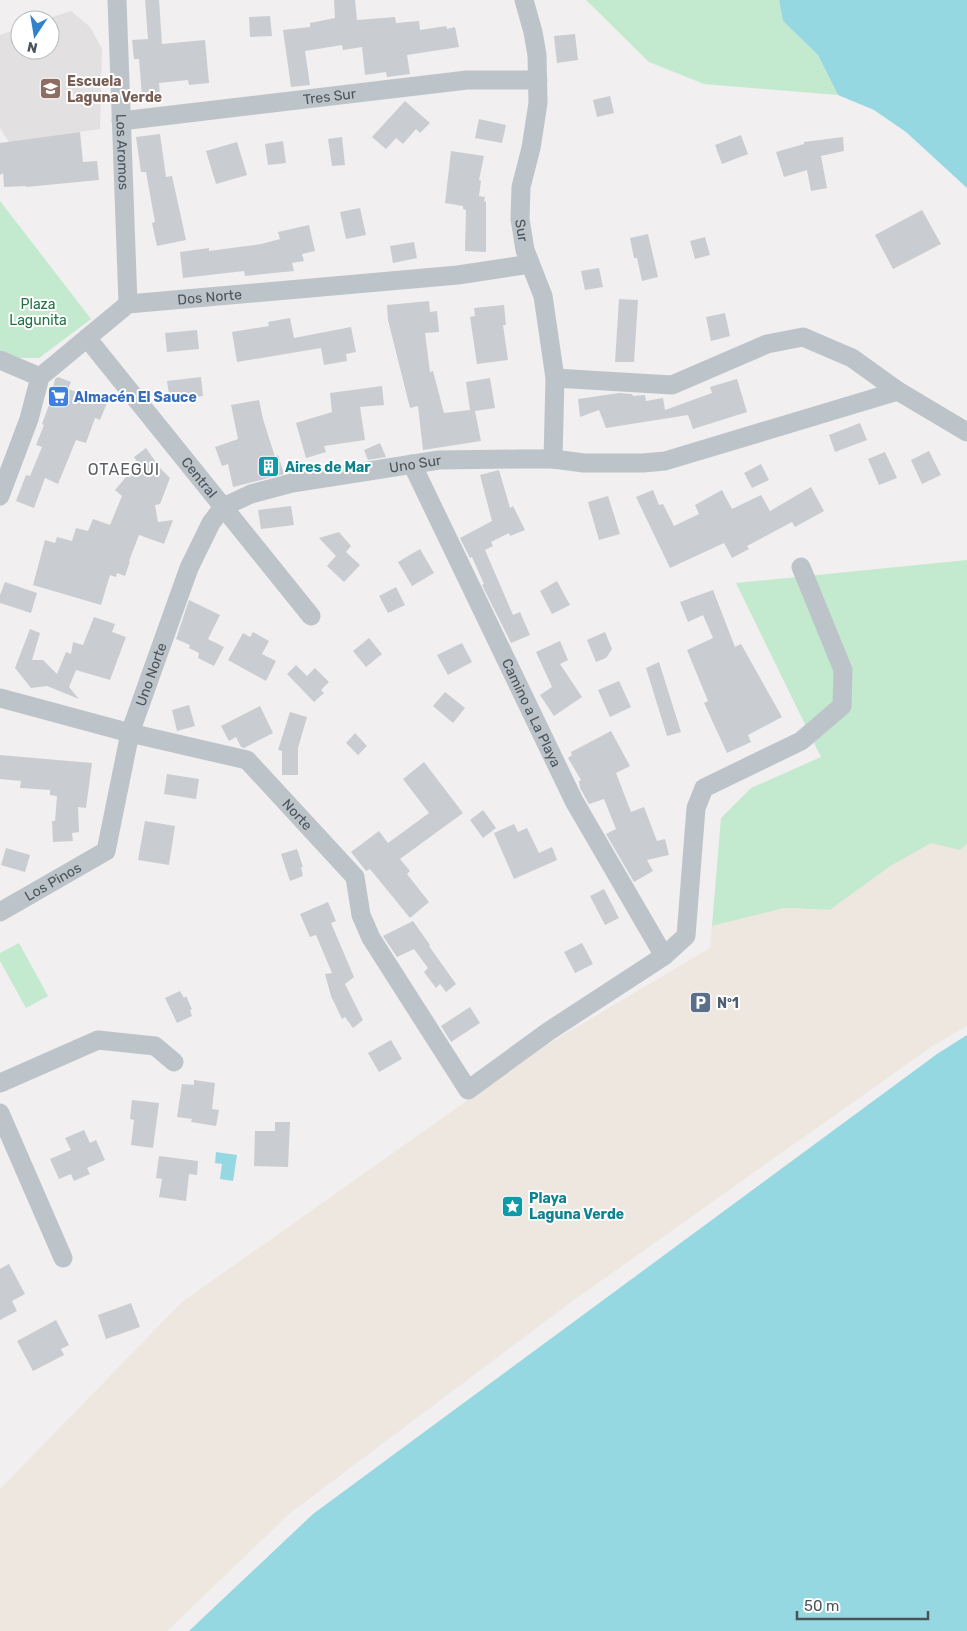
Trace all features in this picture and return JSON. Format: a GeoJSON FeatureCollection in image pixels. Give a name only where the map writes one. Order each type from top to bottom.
{"type":"FeatureCollection","features":[{"type":"Feature","properties":{"kind":"street","name":"Los Aromos"},"geometry":{"type":"LineString","coordinates":[[117,0],[128,304]]}},
{"type":"Feature","properties":{"kind":"street","name":"Sur"},"geometry":{"type":"LineString","coordinates":[[524,0],[533,32],[538,80],[536,126],[521,186],[519,203],[522,236],[530,264],[543,296],[555,378],[553,459]]}},
{"type":"Feature","properties":{"kind":"street","name":"Tres Sur"},"geometry":{"type":"LineString","coordinates":[[121,121],[467,80],[538,80]]}},
{"type":"Feature","properties":{"kind":"street","name":"Dos Norte"},"geometry":{"type":"LineString","coordinates":[[128,304],[458,275],[530,264]]}},
{"type":"Feature","properties":{"kind":"street"},"geometry":{"type":"LineString","coordinates":[[0,496],[28,419],[40,377],[128,304]]}},
{"type":"Feature","properties":{"kind":"street"},"geometry":{"type":"LineString","coordinates":[[555,378],[672,385],[766,344],[803,337],[852,358],[898,391],[967,432]]}},
{"type":"Feature","properties":{"kind":"street","name":"Central"},"geometry":{"type":"LineString","coordinates":[[87,338],[311,616]]}},
{"type":"Feature","properties":{"kind":"street"},"geometry":{"type":"LineString","coordinates":[[0,360],[40,377]]}},
{"type":"Feature","properties":{"kind":"street","name":"Uno Sur"},"geometry":{"type":"LineString","coordinates":[[223,507],[251,494],[292,483],[440,460],[553,459],[584,463],[665,462],[898,391]]}},
{"type":"Feature","properties":{"kind":"street","name":"Camino a La Playa"},"geometry":{"type":"LineString","coordinates":[[412,464],[574,800],[664,956]]}},
{"type":"Feature","properties":{"kind":"street","name":"Uno Norte"},"geometry":{"type":"LineString","coordinates":[[106,851],[130,732],[189,568],[211,523],[223,507]]}},
{"type":"Feature","properties":{"kind":"street"},"geometry":{"type":"LineString","coordinates":[[664,956],[686,936],[696,808],[704,788],[800,741],[842,706],[843,670],[801,567]]}},
{"type":"Feature","properties":{"kind":"street","name":"Norte"},"geometry":{"type":"LineString","coordinates":[[0,698],[247,760],[355,877],[362,915],[371,938],[468,1090],[549,1031],[664,956]]}},
{"type":"Feature","properties":{"kind":"street","name":"Los Pinos"},"geometry":{"type":"LineString","coordinates":[[0,912],[106,851]]}},
{"type":"Feature","properties":{"kind":"street"},"geometry":{"type":"LineString","coordinates":[[0,1083],[98,1040],[156,1046],[174,1062]]}},
{"type":"Feature","properties":{"kind":"street"},"geometry":{"type":"LineString","coordinates":[[0,1113],[64,1258]]}},
{"type":"Feature","properties":{"kind":"shaded area","name":"Escuela Laguna Verde"},"geometry":{"type":"Polygon","coordinates":[[[71,11],[90,27],[102,49],[100,129],[9,142],[0,128],[0,35],[10,32],[10,60],[60,60],[60,15],[71,11]]]}},
{"type":"Feature","properties":{"kind":"green space"},"geometry":{"type":"Polygon","coordinates":[[[586,0],[779,0],[783,21],[818,55],[838,95],[704,84],[649,62],[586,0]]]}},
{"type":"Feature","properties":{"kind":"green space","name":"Plaza Lagunita"},"geometry":{"type":"Polygon","coordinates":[[[0,201],[91,319],[39,358],[18,358],[0,350],[0,201]]]}},
{"type":"Feature","properties":{"kind":"green space"},"geometry":{"type":"Polygon","coordinates":[[[967,560],[967,844],[960,850],[892,865],[830,910],[785,908],[712,926],[721,818],[751,788],[821,757],[736,583],[967,560]]]}},
{"type":"Feature","properties":{"kind":"green space"},"geometry":{"type":"Polygon","coordinates":[[[19,943],[48,996],[26,1008],[0,961],[0,953],[19,943]]]}},
{"type":"Feature","properties":{"kind":"sand","name":"Playa Laguna Verde"},"geometry":{"type":"Polygon","coordinates":[[[931,843],[960,850],[967,844],[967,1026],[931,1047],[567,1305],[289,1514],[167,1631],[0,1631],[0,1489],[182,1302],[543,1047],[710,948],[712,926],[785,908],[830,910],[892,865],[931,843]]]}},
{"type":"Feature","properties":{"kind":"water"},"geometry":{"type":"Polygon","coordinates":[[[779,0],[967,0],[967,188],[906,132],[874,110],[838,95],[818,55],[783,21],[779,0]]]}},
{"type":"Feature","properties":{"kind":"water"},"geometry":{"type":"Polygon","coordinates":[[[967,1035],[967,1631],[189,1631],[313,1514],[937,1054],[967,1035]]]}},
{"type":"Feature","properties":{"kind":"water"},"geometry":{"type":"Polygon","coordinates":[[[216,1152],[237,1155],[233,1181],[220,1179],[222,1164],[215,1163],[216,1152]]]}},
{"type":"Feature","properties":{"kind":"building"},"geometry":{"type":"Polygon","coordinates":[[[145,0],[159,0],[162,44],[205,40],[209,83],[189,85],[188,80],[159,83],[160,95],[142,96],[139,59],[134,59],[132,40],[148,39],[145,0]]]}},
{"type":"Feature","properties":{"kind":"building"},"geometry":{"type":"Polygon","coordinates":[[[334,0],[355,0],[357,20],[395,17],[396,23],[419,21],[420,30],[446,26],[447,29],[455,27],[459,47],[407,55],[410,74],[387,77],[386,72],[365,75],[362,47],[343,50],[342,45],[305,51],[310,85],[291,87],[283,30],[310,27],[310,23],[335,18],[334,0]]]}},
{"type":"Feature","properties":{"kind":"building"},"geometry":{"type":"Polygon","coordinates":[[[270,16],[272,36],[250,37],[249,17],[270,16]]]}},
{"type":"Feature","properties":{"kind":"building"},"geometry":{"type":"Polygon","coordinates":[[[575,34],[578,60],[557,63],[554,36],[575,34]]]}},
{"type":"Feature","properties":{"kind":"building"},"geometry":{"type":"Polygon","coordinates":[[[610,96],[614,113],[597,117],[593,100],[610,96]]]}},
{"type":"Feature","properties":{"kind":"building"},"geometry":{"type":"Polygon","coordinates":[[[405,101],[430,123],[420,133],[416,129],[403,144],[396,138],[386,149],[372,137],[405,101]]]}},
{"type":"Feature","properties":{"kind":"building"},"geometry":{"type":"Polygon","coordinates":[[[479,119],[506,125],[502,143],[475,138],[479,119]]]}},
{"type":"Feature","properties":{"kind":"building"},"geometry":{"type":"Polygon","coordinates":[[[80,132],[83,162],[97,161],[99,180],[26,187],[4,187],[3,173],[0,175],[0,143],[80,132]]]}},
{"type":"Feature","properties":{"kind":"building"},"geometry":{"type":"Polygon","coordinates":[[[160,134],[166,177],[172,176],[186,240],[157,246],[152,223],[155,222],[146,172],[141,172],[136,137],[160,134]]]}},
{"type":"Feature","properties":{"kind":"building"},"geometry":{"type":"Polygon","coordinates":[[[741,135],[748,154],[722,164],[715,145],[741,135]]]}},
{"type":"Feature","properties":{"kind":"building"},"geometry":{"type":"Polygon","coordinates":[[[342,137],[345,165],[332,166],[328,139],[342,137]]]}},
{"type":"Feature","properties":{"kind":"building"},"geometry":{"type":"Polygon","coordinates":[[[843,137],[844,151],[821,156],[827,188],[811,191],[807,170],[784,177],[776,152],[804,144],[804,142],[843,137]]]}},
{"type":"Feature","properties":{"kind":"building"},"geometry":{"type":"Polygon","coordinates":[[[283,141],[286,163],[268,165],[265,144],[283,141]]]}},
{"type":"Feature","properties":{"kind":"building"},"geometry":{"type":"Polygon","coordinates":[[[237,142],[247,175],[216,184],[206,151],[237,142]]]}},
{"type":"Feature","properties":{"kind":"building"},"geometry":{"type":"Polygon","coordinates":[[[451,151],[484,156],[479,180],[481,181],[479,196],[485,197],[484,201],[486,202],[486,252],[465,251],[466,210],[463,209],[463,206],[445,203],[451,151]]]}},
{"type":"Feature","properties":{"kind":"building"},"geometry":{"type":"Polygon","coordinates":[[[360,208],[366,235],[346,239],[340,212],[360,208]]]}},
{"type":"Feature","properties":{"kind":"building"},"geometry":{"type":"Polygon","coordinates":[[[922,210],[941,244],[893,269],[875,235],[922,210]]]}},
{"type":"Feature","properties":{"kind":"building"},"geometry":{"type":"Polygon","coordinates":[[[309,225],[315,251],[302,254],[304,261],[292,263],[294,271],[245,276],[244,271],[183,278],[180,252],[209,248],[209,251],[261,244],[280,239],[278,232],[309,225]]]}},
{"type":"Feature","properties":{"kind":"building"},"geometry":{"type":"Polygon","coordinates":[[[648,234],[658,277],[642,281],[637,258],[634,258],[630,238],[648,234]]]}},
{"type":"Feature","properties":{"kind":"building"},"geometry":{"type":"Polygon","coordinates":[[[705,237],[710,255],[695,259],[690,241],[705,237]]]}},
{"type":"Feature","properties":{"kind":"building"},"geometry":{"type":"Polygon","coordinates":[[[414,242],[417,258],[393,263],[390,246],[414,242]]]}},
{"type":"Feature","properties":{"kind":"building"},"geometry":{"type":"Polygon","coordinates":[[[599,268],[603,287],[585,290],[581,271],[599,268]]]}},
{"type":"Feature","properties":{"kind":"building"},"geometry":{"type":"Polygon","coordinates":[[[619,299],[638,300],[634,362],[615,362],[619,299]]]}},
{"type":"Feature","properties":{"kind":"building"},"geometry":{"type":"Polygon","coordinates":[[[429,301],[430,312],[437,311],[439,332],[425,333],[430,372],[433,371],[444,413],[470,410],[466,382],[490,378],[495,408],[475,411],[481,441],[423,450],[418,406],[410,408],[388,320],[387,305],[429,301]]]}},
{"type":"Feature","properties":{"kind":"building"},"geometry":{"type":"Polygon","coordinates":[[[504,305],[506,325],[503,325],[508,360],[477,364],[470,317],[475,316],[474,308],[504,305]]]}},
{"type":"Feature","properties":{"kind":"building"},"geometry":{"type":"Polygon","coordinates":[[[725,313],[730,336],[711,341],[706,317],[725,313]]]}},
{"type":"Feature","properties":{"kind":"building"},"geometry":{"type":"Polygon","coordinates":[[[290,318],[294,338],[351,327],[356,352],[346,354],[347,361],[324,365],[321,348],[237,362],[232,332],[269,326],[268,322],[290,318]]]}},
{"type":"Feature","properties":{"kind":"building"},"geometry":{"type":"Polygon","coordinates":[[[197,330],[199,349],[167,352],[165,333],[197,330]]]}},
{"type":"Feature","properties":{"kind":"building"},"geometry":{"type":"Polygon","coordinates":[[[58,377],[71,382],[68,389],[107,403],[100,420],[95,418],[86,443],[76,440],[58,484],[45,478],[34,508],[16,501],[26,475],[30,476],[42,447],[36,445],[44,425],[42,424],[55,379],[58,377]]]}},
{"type":"Feature","properties":{"kind":"building"},"geometry":{"type":"Polygon","coordinates":[[[201,377],[203,396],[170,401],[167,381],[201,377]]]}},
{"type":"Feature","properties":{"kind":"building"},"geometry":{"type":"Polygon","coordinates":[[[737,379],[747,412],[693,429],[688,415],[606,428],[599,410],[580,417],[578,399],[619,393],[632,394],[633,396],[645,395],[646,401],[663,398],[665,410],[712,393],[710,387],[737,379]]]}},
{"type":"Feature","properties":{"kind":"building"},"geometry":{"type":"Polygon","coordinates":[[[382,386],[384,405],[360,407],[365,440],[324,446],[326,452],[306,458],[296,423],[332,412],[330,393],[382,386]]]}},
{"type":"Feature","properties":{"kind":"building"},"geometry":{"type":"Polygon","coordinates":[[[259,400],[275,457],[278,455],[284,474],[233,487],[228,464],[222,466],[215,447],[238,439],[231,405],[259,400]]]}},
{"type":"Feature","properties":{"kind":"building"},"geometry":{"type":"Polygon","coordinates":[[[860,423],[867,440],[835,452],[829,435],[860,423]]]}},
{"type":"Feature","properties":{"kind":"building"},"geometry":{"type":"Polygon","coordinates":[[[380,443],[386,457],[368,460],[364,450],[380,443]]]}},
{"type":"Feature","properties":{"kind":"building"},"geometry":{"type":"Polygon","coordinates":[[[146,448],[160,468],[170,478],[160,504],[155,505],[158,522],[173,520],[164,544],[139,535],[125,576],[117,573],[116,577],[110,575],[101,605],[33,585],[45,540],[55,543],[57,537],[72,541],[76,528],[88,531],[93,519],[110,525],[122,496],[115,490],[138,463],[134,457],[146,448]]]}},
{"type":"Feature","properties":{"kind":"building"},"geometry":{"type":"Polygon","coordinates":[[[929,451],[941,475],[922,484],[911,460],[929,451]]]}},
{"type":"Feature","properties":{"kind":"building"},"geometry":{"type":"Polygon","coordinates":[[[885,452],[897,478],[879,485],[868,459],[885,452]]]}},
{"type":"Feature","properties":{"kind":"building"},"geometry":{"type":"Polygon","coordinates":[[[761,464],[769,480],[752,488],[744,473],[761,464]]]}},
{"type":"Feature","properties":{"kind":"building"},"geometry":{"type":"Polygon","coordinates":[[[499,470],[510,508],[513,506],[525,530],[510,536],[509,533],[491,542],[493,546],[485,550],[513,615],[520,612],[530,635],[511,643],[482,585],[484,584],[472,557],[470,558],[460,538],[492,521],[480,475],[499,470]]]}},
{"type":"Feature","properties":{"kind":"building"},"geometry":{"type":"Polygon","coordinates":[[[811,487],[824,511],[795,527],[792,522],[747,546],[749,549],[732,558],[724,543],[670,568],[636,497],[653,490],[659,505],[663,504],[674,526],[699,514],[695,505],[722,490],[732,509],[761,495],[770,511],[811,487]]]}},
{"type":"Feature","properties":{"kind":"building"},"geometry":{"type":"Polygon","coordinates":[[[608,496],[620,534],[599,540],[588,502],[608,496]]]}},
{"type":"Feature","properties":{"kind":"building"},"geometry":{"type":"Polygon","coordinates":[[[291,506],[294,525],[261,529],[258,510],[291,506]]]}},
{"type":"Feature","properties":{"kind":"building"},"geometry":{"type":"Polygon","coordinates":[[[339,532],[351,546],[346,552],[360,565],[344,582],[327,566],[336,556],[319,538],[339,532]]]}},
{"type":"Feature","properties":{"kind":"building"},"geometry":{"type":"Polygon","coordinates":[[[420,549],[434,573],[412,586],[398,562],[420,549]]]}},
{"type":"Feature","properties":{"kind":"building"},"geometry":{"type":"Polygon","coordinates":[[[557,581],[570,605],[552,614],[540,591],[557,581]]]}},
{"type":"Feature","properties":{"kind":"building"},"geometry":{"type":"Polygon","coordinates":[[[5,582],[37,593],[31,613],[0,603],[0,595],[5,582]]]}},
{"type":"Feature","properties":{"kind":"building"},"geometry":{"type":"Polygon","coordinates":[[[396,587],[405,605],[388,613],[379,596],[396,587]]]}},
{"type":"Feature","properties":{"kind":"building"},"geometry":{"type":"Polygon","coordinates":[[[713,590],[735,647],[741,644],[782,717],[748,735],[751,742],[727,753],[704,703],[708,701],[687,650],[713,638],[703,615],[688,622],[680,602],[713,590]]]}},
{"type":"Feature","properties":{"kind":"building"},"geometry":{"type":"Polygon","coordinates":[[[189,600],[220,615],[208,639],[224,647],[214,666],[198,658],[199,653],[189,648],[190,645],[176,639],[189,600]]]}},
{"type":"Feature","properties":{"kind":"building"},"geometry":{"type":"Polygon","coordinates":[[[94,617],[115,624],[112,632],[126,637],[110,680],[76,670],[69,687],[79,699],[47,686],[31,688],[15,668],[30,629],[40,633],[32,660],[43,660],[57,674],[66,652],[71,654],[73,642],[83,645],[94,617]]]}},
{"type":"Feature","properties":{"kind":"building"},"geometry":{"type":"Polygon","coordinates":[[[253,632],[269,641],[262,654],[276,661],[266,681],[228,660],[243,633],[250,637],[253,632]]]}},
{"type":"Feature","properties":{"kind":"building"},"geometry":{"type":"Polygon","coordinates":[[[605,632],[612,649],[606,658],[596,662],[587,640],[605,632]]]}},
{"type":"Feature","properties":{"kind":"building"},"geometry":{"type":"Polygon","coordinates":[[[369,638],[382,654],[366,667],[353,651],[369,638]]]}},
{"type":"Feature","properties":{"kind":"building"},"geometry":{"type":"Polygon","coordinates":[[[560,641],[568,660],[560,664],[582,697],[554,716],[540,695],[552,687],[536,652],[560,641]]]}},
{"type":"Feature","properties":{"kind":"building"},"geometry":{"type":"Polygon","coordinates":[[[462,643],[472,662],[448,675],[437,655],[462,643]]]}},
{"type":"Feature","properties":{"kind":"building"},"geometry":{"type":"Polygon","coordinates":[[[659,662],[681,732],[667,736],[646,668],[659,662]]]}},
{"type":"Feature","properties":{"kind":"building"},"geometry":{"type":"Polygon","coordinates":[[[296,665],[307,676],[315,668],[329,682],[321,690],[324,693],[314,702],[287,674],[296,665]]]}},
{"type":"Feature","properties":{"kind":"building"},"geometry":{"type":"Polygon","coordinates":[[[619,681],[631,707],[610,717],[598,690],[619,681]]]}},
{"type":"Feature","properties":{"kind":"building"},"geometry":{"type":"Polygon","coordinates":[[[445,692],[465,708],[453,723],[433,706],[445,692]]]}},
{"type":"Feature","properties":{"kind":"building"},"geometry":{"type":"Polygon","coordinates":[[[189,705],[195,726],[177,731],[172,710],[189,705]]]}},
{"type":"Feature","properties":{"kind":"building"},"geometry":{"type":"Polygon","coordinates":[[[260,706],[273,733],[244,748],[241,747],[236,737],[229,741],[221,726],[260,706]]]}},
{"type":"Feature","properties":{"kind":"building"},"geometry":{"type":"Polygon","coordinates":[[[290,712],[307,717],[298,748],[298,775],[282,775],[282,751],[278,750],[290,712]]]}},
{"type":"Feature","properties":{"kind":"building"},"geometry":{"type":"Polygon","coordinates":[[[611,731],[630,766],[616,773],[631,812],[644,807],[657,841],[665,839],[669,855],[647,860],[653,871],[634,882],[606,834],[616,829],[604,799],[589,804],[580,788],[579,781],[581,780],[568,758],[572,755],[571,752],[611,731]]]}},
{"type":"Feature","properties":{"kind":"building"},"geometry":{"type":"Polygon","coordinates":[[[355,733],[367,746],[358,755],[346,743],[355,733]]]}},
{"type":"Feature","properties":{"kind":"building"},"geometry":{"type":"Polygon","coordinates":[[[0,755],[92,763],[86,808],[78,807],[79,832],[72,833],[73,841],[53,842],[52,821],[55,821],[57,796],[50,795],[50,790],[20,788],[21,781],[0,779],[0,755]]]}},
{"type":"Feature","properties":{"kind":"building"},"geometry":{"type":"Polygon","coordinates":[[[424,762],[463,813],[400,859],[410,871],[407,874],[429,902],[410,918],[370,869],[366,871],[351,852],[379,831],[388,843],[429,813],[403,779],[424,762]]]}},
{"type":"Feature","properties":{"kind":"building"},"geometry":{"type":"Polygon","coordinates":[[[167,774],[199,779],[196,799],[164,794],[167,774]]]}},
{"type":"Feature","properties":{"kind":"building"},"geometry":{"type":"Polygon","coordinates":[[[483,810],[496,828],[483,838],[470,820],[483,810]]]}},
{"type":"Feature","properties":{"kind":"building"},"geometry":{"type":"Polygon","coordinates":[[[145,821],[175,826],[169,865],[138,860],[145,821]]]}},
{"type":"Feature","properties":{"kind":"building"},"geometry":{"type":"Polygon","coordinates":[[[514,824],[518,832],[527,828],[539,853],[552,847],[557,860],[514,879],[494,833],[514,824]]]}},
{"type":"Feature","properties":{"kind":"building"},"geometry":{"type":"Polygon","coordinates":[[[6,848],[30,855],[25,872],[1,865],[6,848]]]}},
{"type":"Feature","properties":{"kind":"building"},"geometry":{"type":"Polygon","coordinates":[[[297,849],[303,867],[301,867],[303,876],[290,881],[281,854],[297,849]]]}},
{"type":"Feature","properties":{"kind":"building"},"geometry":{"type":"Polygon","coordinates":[[[604,889],[619,918],[605,925],[590,896],[604,889]]]}},
{"type":"Feature","properties":{"kind":"building"},"geometry":{"type":"Polygon","coordinates":[[[328,902],[336,921],[331,923],[354,977],[345,984],[363,1020],[353,1028],[345,1017],[342,1019],[331,996],[325,974],[332,973],[316,935],[310,937],[300,914],[328,902]]]}},
{"type":"Feature","properties":{"kind":"building"},"geometry":{"type":"Polygon","coordinates":[[[413,921],[456,984],[446,992],[440,984],[436,988],[424,972],[428,968],[414,949],[397,957],[383,936],[413,921]]]}},
{"type":"Feature","properties":{"kind":"building"},"geometry":{"type":"Polygon","coordinates":[[[582,943],[593,964],[575,973],[564,952],[582,943]]]}},
{"type":"Feature","properties":{"kind":"building"},"geometry":{"type":"Polygon","coordinates":[[[180,991],[184,998],[186,996],[192,1009],[190,1010],[192,1016],[177,1023],[165,998],[180,991]]]}},
{"type":"Feature","properties":{"kind":"building"},"geometry":{"type":"Polygon","coordinates":[[[470,1007],[480,1023],[451,1042],[441,1026],[470,1007]]]}},
{"type":"Feature","properties":{"kind":"building"},"geometry":{"type":"Polygon","coordinates":[[[391,1040],[402,1059],[379,1072],[368,1053],[391,1040]]]}},
{"type":"Feature","properties":{"kind":"building"},"geometry":{"type":"Polygon","coordinates":[[[194,1080],[215,1083],[212,1109],[219,1110],[216,1126],[191,1122],[192,1119],[177,1117],[182,1084],[194,1085],[194,1080]]]}},
{"type":"Feature","properties":{"kind":"building"},"geometry":{"type":"Polygon","coordinates":[[[132,1100],[159,1103],[153,1148],[131,1145],[134,1120],[130,1119],[132,1100]]]}},
{"type":"Feature","properties":{"kind":"building"},"geometry":{"type":"Polygon","coordinates":[[[275,1122],[290,1122],[288,1167],[254,1166],[255,1131],[275,1131],[275,1122]]]}},
{"type":"Feature","properties":{"kind":"building"},"geometry":{"type":"Polygon","coordinates":[[[84,1130],[90,1143],[96,1140],[105,1160],[87,1168],[90,1174],[74,1181],[71,1174],[59,1179],[50,1159],[71,1150],[65,1138],[84,1130]]]}},
{"type":"Feature","properties":{"kind":"building"},"geometry":{"type":"Polygon","coordinates":[[[159,1156],[198,1161],[197,1175],[189,1174],[186,1201],[159,1197],[162,1179],[156,1178],[159,1156]]]}},
{"type":"Feature","properties":{"kind":"building"},"geometry":{"type":"Polygon","coordinates":[[[9,1264],[25,1294],[12,1301],[17,1311],[0,1320],[0,1269],[9,1264]]]}},
{"type":"Feature","properties":{"kind":"building"},"geometry":{"type":"Polygon","coordinates":[[[131,1303],[140,1327],[106,1339],[98,1315],[131,1303]]]}},
{"type":"Feature","properties":{"kind":"building"},"geometry":{"type":"Polygon","coordinates":[[[56,1320],[69,1345],[61,1349],[64,1355],[33,1371],[17,1341],[56,1320]]]}},
{"type":"Feature","properties":{"kind":"place","name":"Escuela Laguna Verde"},"geometry":{"type":"Point","coordinates":[51,89]}},
{"type":"Feature","properties":{"kind":"place","name":"Almacén El Sauce"},"geometry":{"type":"Point","coordinates":[58,397]}},
{"type":"Feature","properties":{"kind":"place","name":"Aires de Mar"},"geometry":{"type":"Point","coordinates":[269,467]}},
{"type":"Feature","properties":{"kind":"place","name":"Nº1"},"geometry":{"type":"Point","coordinates":[701,1003]}},
{"type":"Feature","properties":{"kind":"place","name":"Playa Laguna Verde"},"geometry":{"type":"Point","coordinates":[513,1206]}},
{"type":"Feature","properties":{"kind":"district","name":"OTAEGUI"},"geometry":{"type":"Point","coordinates":[124,469]}}]}
